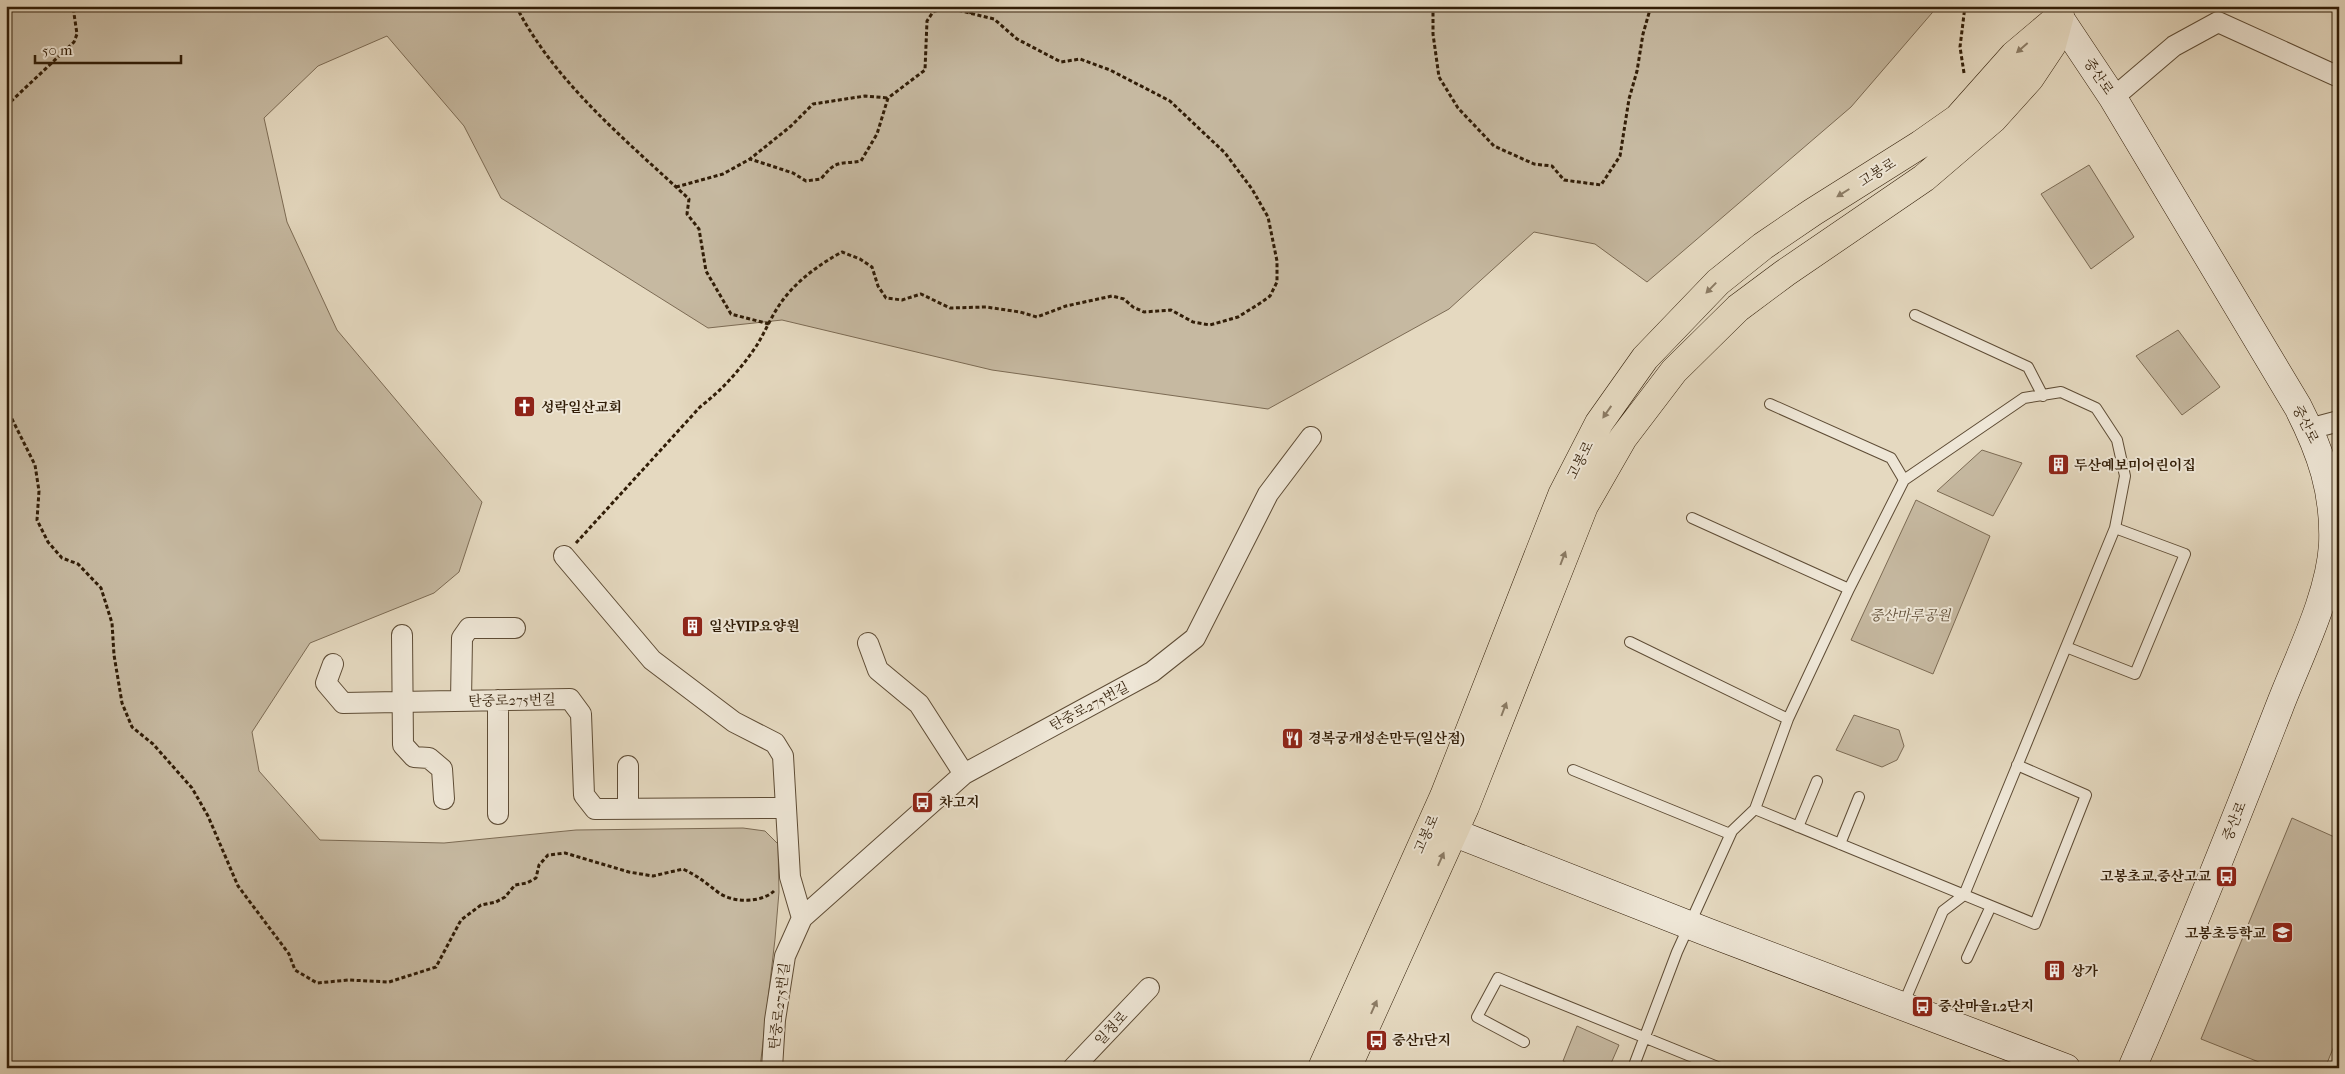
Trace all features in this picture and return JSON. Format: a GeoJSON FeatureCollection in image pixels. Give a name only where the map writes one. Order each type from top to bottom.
{"type":"FeatureCollection","features":[{"type":"Feature","properties":{"kind":"main road","name":"중산로"},"geometry":{"type":"LineString","coordinates":[[2061,11],[2309,429],[2322,457],[2331,500],[2333,544],[2326,589],[2246,791],[2132,1068]]}},
{"type":"Feature","properties":{"kind":"main road","name":"고봉로"},"geometry":{"type":"LineString","coordinates":[[1347,1068],[1442,829],[1562,495],[1599,423],[1645,358],[1718,282],[1763,246],[1958,118],[2014,55],[2061,11]]}},
{"type":"Feature","properties":{"kind":"main road","name":"고봉로"},"geometry":{"type":"LineString","coordinates":[[1322,1068],[1442,829]]}},
{"type":"Feature","properties":{"kind":"main road"},"geometry":{"type":"LineString","coordinates":[[1442,829],[2066,1068]]}},
{"type":"Feature","properties":{"kind":"street"},"geometry":{"type":"LineString","coordinates":[[2113,98],[2174,46],[2218,22],[2339,78]]}},
{"type":"Feature","properties":{"kind":"street"},"geometry":{"type":"LineString","coordinates":[[2309,429],[2339,421]]}},
{"type":"Feature","properties":{"kind":"street","name":"탄중로275번길"},"geometry":{"type":"LineString","coordinates":[[772,1068],[775,1020],[786,956],[802,918],[964,774],[1152,672],[1196,638],[1268,494],[1311,437]]}},
{"type":"Feature","properties":{"kind":"street"},"geometry":{"type":"LineString","coordinates":[[564,556],[652,660],[734,722],[775,742],[783,756],[790,877],[802,918]]}},
{"type":"Feature","properties":{"kind":"street"},"geometry":{"type":"LineString","coordinates":[[461,701],[462,638],[469,628],[515,628]]}},
{"type":"Feature","properties":{"kind":"street"},"geometry":{"type":"LineString","coordinates":[[402,635],[403,745],[414,757],[429,758],[442,769],[444,799]]}},
{"type":"Feature","properties":{"kind":"street"},"geometry":{"type":"LineString","coordinates":[[868,643],[878,670],[919,704],[964,774]]}},
{"type":"Feature","properties":{"kind":"street","name":"탄중로275번길"},"geometry":{"type":"LineString","coordinates":[[334,664],[326,683],[343,703],[570,699],[581,714],[584,795],[595,809],[785,808]]}},
{"type":"Feature","properties":{"kind":"street"},"geometry":{"type":"LineString","coordinates":[[498,700],[498,814]]}},
{"type":"Feature","properties":{"kind":"street"},"geometry":{"type":"LineString","coordinates":[[628,766],[628,808]]}},
{"type":"Feature","properties":{"kind":"street","name":"일청로"},"geometry":{"type":"LineString","coordinates":[[1073,1068],[1148,988]]}},
{"type":"Feature","properties":{"kind":"lane"},"geometry":{"type":"LineString","coordinates":[[1915,315],[2028,367],[2042,396]]}},
{"type":"Feature","properties":{"kind":"lane"},"geometry":{"type":"LineString","coordinates":[[1633,1068],[1677,952],[1730,834],[1755,809],[1788,719],[1849,589],[1904,480],[2024,398],[2061,392],[2096,408],[2117,440],[2125,476],[2115,528],[1964,895],[1944,911],[1902,1006]]}},
{"type":"Feature","properties":{"kind":"lane"},"geometry":{"type":"LineString","coordinates":[[1770,404],[1891,458],[1904,480]]}},
{"type":"Feature","properties":{"kind":"lane"},"geometry":{"type":"LineString","coordinates":[[1692,518],[1849,589]]}},
{"type":"Feature","properties":{"kind":"lane"},"geometry":{"type":"LineString","coordinates":[[2066,647],[2134,674],[2185,554],[2115,528]]}},
{"type":"Feature","properties":{"kind":"lane"},"geometry":{"type":"LineString","coordinates":[[1630,642],[1788,719]]}},
{"type":"Feature","properties":{"kind":"lane"},"geometry":{"type":"LineString","coordinates":[[1755,809],[2035,924],[2086,795],[2018,765]]}},
{"type":"Feature","properties":{"kind":"lane"},"geometry":{"type":"LineString","coordinates":[[1573,770],[1730,834]]}},
{"type":"Feature","properties":{"kind":"lane"},"geometry":{"type":"LineString","coordinates":[[1798,827],[1817,781]]}},
{"type":"Feature","properties":{"kind":"lane"},"geometry":{"type":"LineString","coordinates":[[1840,844],[1859,797]]}},
{"type":"Feature","properties":{"kind":"lane"},"geometry":{"type":"LineString","coordinates":[[1967,958],[1992,906]]}},
{"type":"Feature","properties":{"kind":"lane"},"geometry":{"type":"LineString","coordinates":[[1524,1042],[1477,1017],[1498,978],[1646,1036],[1720,1068]]}},
{"type":"Feature","properties":{"kind":"path"},"geometry":{"type":"LineString","coordinates":[[516,6],[539,44],[577,90],[689,199],[687,214],[699,230],[706,271],[731,314],[769,324]]}},
{"type":"Feature","properties":{"kind":"path"},"geometry":{"type":"LineString","coordinates":[[968,13],[983,6]]}},
{"type":"Feature","properties":{"kind":"path"},"geometry":{"type":"LineString","coordinates":[[1433,6],[1433,34],[1439,77],[1458,108],[1494,146],[1534,164],[1552,166],[1564,180],[1601,185],[1620,156],[1629,99],[1651,6]]}},
{"type":"Feature","properties":{"kind":"path"},"geometry":{"type":"LineString","coordinates":[[1964,73],[1960,47],[1965,6]]}},
{"type":"Feature","properties":{"kind":"path"},"geometry":{"type":"LineString","coordinates":[[6,106],[74,42],[77,34],[73,7]]}},
{"type":"Feature","properties":{"kind":"path"},"geometry":{"type":"LineString","coordinates":[[564,556],[700,407],[720,391],[757,344],[780,304],[794,288],[824,262],[842,252],[860,259],[872,267],[878,286],[886,298],[902,300],[921,294],[950,308],[986,307],[1020,312],[1037,317],[1066,306],[1112,296],[1124,299],[1133,307],[1144,312],[1171,310],[1193,322],[1210,324],[1238,317],[1270,296],[1277,282],[1277,261],[1268,217],[1252,188],[1225,152],[1170,101],[1110,70],[1080,59],[1061,62],[1017,39],[994,18],[944,8],[934,12],[926,21],[925,70],[888,98],[877,134],[861,161],[841,162],[832,166],[821,180],[806,181],[793,173],[750,159]]}},
{"type":"Feature","properties":{"kind":"path"},"geometry":{"type":"LineString","coordinates":[[676,187],[723,174],[750,159],[791,126],[813,104],[865,96],[888,98]]}},
{"type":"Feature","properties":{"kind":"path"},"geometry":{"type":"LineString","coordinates":[[6,407],[35,465],[39,491],[37,520],[48,542],[62,558],[78,564],[101,588],[112,623],[114,655],[122,703],[132,727],[153,744],[192,788],[208,816],[238,886],[289,954],[295,970],[318,983],[348,980],[389,982],[436,967],[461,920],[481,905],[496,902],[505,897],[516,885],[527,883],[536,878],[539,865],[548,855],[565,854],[630,872],[653,876],[683,869],[710,884],[720,894],[747,901],[767,898],[790,877]]}},
{"type":"Feature","properties":{"kind":"green space"},"geometry":{"type":"Polygon","coordinates":[[[6,6],[1938,6],[1851,107],[1647,282],[1595,244],[1534,232],[1449,309],[1268,409],[992,370],[782,320],[708,328],[501,198],[464,126],[387,36],[318,66],[264,118],[287,222],[337,330],[482,502],[459,572],[434,593],[310,643],[252,732],[259,771],[320,840],[444,843],[576,830],[743,828],[765,831],[778,844],[779,892],[760,1068],[6,1068],[6,6]]]}},
{"type":"Feature","properties":{"kind":"green space"},"geometry":{"type":"Polygon","coordinates":[[[2089,165],[2134,237],[2091,269],[2041,194],[2089,165]]]}},
{"type":"Feature","properties":{"kind":"green space"},"geometry":{"type":"Polygon","coordinates":[[[2178,330],[2220,387],[2182,415],[2136,356],[2178,330]]]}},
{"type":"Feature","properties":{"kind":"green space"},"geometry":{"type":"Polygon","coordinates":[[[1982,450],[2022,463],[1993,516],[1937,491],[1982,450]]]}},
{"type":"Feature","properties":{"kind":"green space","name":"중산마루공원"},"geometry":{"type":"Polygon","coordinates":[[[1916,500],[1990,536],[1933,674],[1851,640],[1916,500]]]}},
{"type":"Feature","properties":{"kind":"green space"},"geometry":{"type":"Polygon","coordinates":[[[1854,715],[1899,730],[1904,746],[1897,760],[1882,767],[1836,750],[1854,715]]]}},
{"type":"Feature","properties":{"kind":"green space","name":"고봉초등학교"},"geometry":{"type":"Polygon","coordinates":[[[2292,818],[2339,839],[2339,1034],[2325,1068],[2274,1068],[2201,1039],[2292,818]]]}},
{"type":"Feature","properties":{"kind":"green space"},"geometry":{"type":"Polygon","coordinates":[[[1577,1026],[1619,1045],[1609,1068],[1577,1068],[1563,1061],[1577,1026]]]}},
{"type":"Feature","properties":{"kind":"place","name":"성락일산교회"},"geometry":{"type":"Point","coordinates":[525,407]}},
{"type":"Feature","properties":{"kind":"place","name":"두산예보미어린이집"},"geometry":{"type":"Point","coordinates":[2058,465]}},
{"type":"Feature","properties":{"kind":"place","name":"일산VIP요양원"},"geometry":{"type":"Point","coordinates":[693,626]}},
{"type":"Feature","properties":{"kind":"place","name":"경복궁개성손만두(일산점)"},"geometry":{"type":"Point","coordinates":[1292,738]}},
{"type":"Feature","properties":{"kind":"place","name":"차고지"},"geometry":{"type":"Point","coordinates":[923,802]}},
{"type":"Feature","properties":{"kind":"place","name":"고봉초교.중산고교"},"geometry":{"type":"Point","coordinates":[2227,876]}},
{"type":"Feature","properties":{"kind":"place","name":"고봉초등학교"},"geometry":{"type":"Point","coordinates":[2282,933]}},
{"type":"Feature","properties":{"kind":"place","name":"상가"},"geometry":{"type":"Point","coordinates":[2055,971]}},
{"type":"Feature","properties":{"kind":"place","name":"중산마을1.2단지"},"geometry":{"type":"Point","coordinates":[1922,1006]}},
{"type":"Feature","properties":{"kind":"place","name":"중산1단지"},"geometry":{"type":"Point","coordinates":[1376,1040]}}]}
